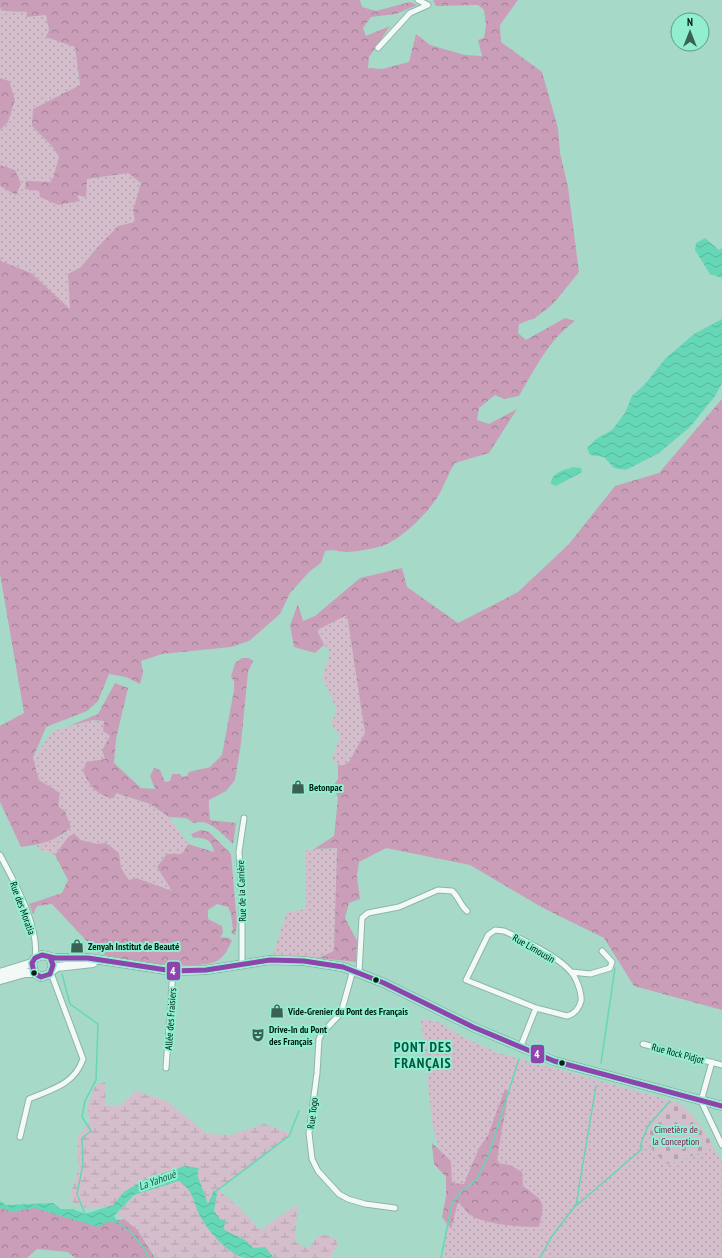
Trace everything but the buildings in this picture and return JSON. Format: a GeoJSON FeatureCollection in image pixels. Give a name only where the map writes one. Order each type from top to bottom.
{"type":"FeatureCollection","features":[{"type":"Feature","properties":{"kind":"main road"},"geometry":{"type":"LineString","coordinates":[[47,956],[53,962],[52,972]]}},
{"type":"Feature","properties":{"kind":"main road"},"geometry":{"type":"LineString","coordinates":[[0,973],[47,956],[88,958],[173,971],[206,970],[253,962],[286,960],[322,963],[355,973],[421,1002],[446,1016],[554,1061],[722,1106]]}},
{"type":"Feature","properties":{"kind":"main road"},"geometry":{"type":"LineString","coordinates":[[33,960],[38,975]]}},
{"type":"Feature","properties":{"kind":"main road"},"geometry":{"type":"LineString","coordinates":[[0,980],[25,974],[38,975],[52,972],[57,967],[112,961]]}},
{"type":"Feature","properties":{"kind":"street"},"geometry":{"type":"LineString","coordinates":[[378,48],[410,13],[428,5],[418,0]]}},
{"type":"Feature","properties":{"kind":"street","name":"Rue de la Carrière"},"geometry":{"type":"LineString","coordinates":[[242,964],[242,903],[239,852],[244,818]]}},
{"type":"Feature","properties":{"kind":"street","name":"Rue des Moratia"},"geometry":{"type":"LineString","coordinates":[[0,855],[17,886],[35,940],[47,956]]}},
{"type":"Feature","properties":{"kind":"street","name":"Rue Togo"},"geometry":{"type":"LineString","coordinates":[[395,1208],[365,1204],[343,1196],[325,1179],[312,1159],[309,1133],[317,1073],[319,1039],[322,1033],[341,1013],[355,973],[362,918],[368,913],[399,907],[438,890],[452,891],[458,896],[461,905],[467,911]]}},
{"type":"Feature","properties":{"kind":"street","name":"Rue Limousin"},"geometry":{"type":"LineString","coordinates":[[495,930],[504,931],[553,958],[572,972],[581,998],[577,1011],[567,1016],[536,1008],[466,980],[488,935],[495,930]]}},
{"type":"Feature","properties":{"kind":"street","name":"Rue des Moratia"},"geometry":{"type":"LineString","coordinates":[[33,960],[35,940]]}},
{"type":"Feature","properties":{"kind":"street"},"geometry":{"type":"LineString","coordinates":[[572,972],[590,974],[610,968],[612,962],[611,959],[602,951]]}},
{"type":"Feature","properties":{"kind":"street","name":"Allée des Fraisiers"},"geometry":{"type":"LineString","coordinates":[[166,1068],[173,971]]}},
{"type":"Feature","properties":{"kind":"street"},"geometry":{"type":"LineString","coordinates":[[20,1137],[29,1099],[68,1082],[81,1065],[83,1058],[56,988],[52,972]]}},
{"type":"Feature","properties":{"kind":"street"},"geometry":{"type":"LineString","coordinates":[[38,975],[56,988]]}},
{"type":"Feature","properties":{"kind":"street"},"geometry":{"type":"LineString","coordinates":[[520,1048],[536,1008]]}},
{"type":"Feature","properties":{"kind":"street","name":"Rue Rock Pidjot"},"geometry":{"type":"LineString","coordinates":[[643,1044],[722,1065]]}},
{"type":"Feature","properties":{"kind":"street","name":"Rue Rock Pidjot"},"geometry":{"type":"LineString","coordinates":[[701,1101],[712,1062]]}},
{"type":"Feature","properties":{"kind":"street"},"geometry":{"type":"LineString","coordinates":[[701,1101],[722,1145]]}},
{"type":"Feature","properties":{"kind":"green space"},"geometry":{"type":"Polygon","coordinates":[[[0,0],[360,0],[362,7],[376,11],[410,2],[417,5],[396,14],[371,17],[363,28],[366,36],[390,26],[369,57],[368,68],[382,69],[409,62],[416,34],[430,45],[465,55],[482,56],[478,40],[484,38],[486,25],[484,10],[478,5],[436,6],[433,0],[518,0],[500,25],[501,42],[542,72],[558,128],[560,153],[568,187],[579,272],[553,304],[535,318],[519,324],[518,333],[526,340],[565,318],[575,321],[557,337],[543,355],[519,396],[504,399],[495,395],[479,408],[477,420],[489,424],[517,409],[489,453],[455,463],[435,501],[414,525],[396,539],[379,547],[350,552],[332,550],[325,551],[321,563],[310,571],[290,593],[280,614],[249,641],[231,647],[162,654],[141,661],[143,673],[140,684],[126,677],[109,674],[98,701],[87,711],[46,727],[33,758],[39,780],[60,793],[58,806],[65,811],[71,827],[55,839],[35,845],[21,847],[0,802],[0,726],[24,713],[0,574],[0,258],[1,261],[31,273],[70,309],[68,274],[81,267],[118,226],[135,222],[133,210],[141,183],[128,173],[87,179],[86,197],[77,195],[80,201],[58,205],[40,197],[39,191],[25,189],[26,181],[52,182],[50,180],[53,178],[59,157],[52,146],[32,126],[33,109],[80,85],[75,47],[46,37],[49,30],[46,15],[26,17],[27,12],[4,11],[0,8],[0,0]]]}},
{"type":"Feature","properties":{"kind":"green space"},"geometry":{"type":"Polygon","coordinates":[[[0,8],[4,11],[28,12],[27,17],[46,15],[49,30],[46,37],[75,46],[80,85],[63,94],[32,126],[52,146],[59,157],[52,182],[26,181],[39,191],[80,200],[77,194],[87,179],[128,173],[141,183],[133,210],[135,222],[96,249],[81,267],[68,274],[70,310],[31,273],[1,261],[0,258],[0,186],[16,195],[15,170],[0,165],[0,130],[8,122],[9,82],[0,78],[0,8]]]}},
{"type":"Feature","properties":{"kind":"green space"},"geometry":{"type":"Polygon","coordinates":[[[0,78],[9,81],[15,100],[8,122],[0,130],[0,78]]]}},
{"type":"Feature","properties":{"kind":"green space"},"geometry":{"type":"Polygon","coordinates":[[[0,165],[15,170],[21,184],[16,195],[0,186],[0,165]]]}},
{"type":"Feature","properties":{"kind":"green space"},"geometry":{"type":"Polygon","coordinates":[[[722,399],[722,1010],[634,986],[604,938],[543,908],[470,865],[386,848],[359,862],[357,876],[360,899],[349,903],[345,918],[357,941],[356,962],[318,958],[334,951],[337,848],[314,849],[334,836],[338,798],[333,786],[338,779],[338,764],[342,766],[349,762],[365,733],[347,615],[317,630],[324,645],[315,653],[294,647],[290,625],[298,604],[303,621],[315,616],[360,578],[402,568],[407,587],[458,623],[518,592],[569,544],[615,486],[659,473],[722,399]]]}},
{"type":"Feature","properties":{"kind":"green space"},"geometry":{"type":"Polygon","coordinates":[[[347,614],[365,733],[349,762],[342,766],[332,760],[340,736],[331,724],[337,710],[322,677],[329,657],[329,649],[324,645],[317,630],[347,614]]]}},
{"type":"Feature","properties":{"kind":"green space"},"geometry":{"type":"Polygon","coordinates":[[[242,658],[249,658],[253,661],[248,672],[241,743],[235,780],[226,791],[209,800],[210,820],[236,823],[233,844],[210,825],[200,822],[194,823],[186,818],[169,817],[150,804],[116,793],[114,798],[108,797],[99,793],[91,785],[83,771],[86,762],[105,759],[102,750],[110,736],[103,731],[104,721],[93,720],[69,726],[98,714],[115,683],[128,688],[116,739],[114,763],[141,788],[155,789],[150,776],[154,768],[160,770],[165,782],[170,781],[172,774],[180,774],[182,777],[187,776],[189,772],[210,767],[222,755],[234,690],[234,681],[231,677],[235,663],[242,658]]]}},
{"type":"Feature","properties":{"kind":"green space"},"geometry":{"type":"Polygon","coordinates":[[[93,720],[104,722],[110,736],[102,750],[105,760],[86,762],[116,793],[150,804],[169,817],[188,844],[182,854],[167,854],[157,867],[172,891],[136,878],[129,880],[121,868],[119,853],[106,843],[97,844],[69,836],[55,855],[39,849],[36,845],[64,835],[71,827],[58,806],[60,793],[39,780],[33,758],[53,731],[93,720]]]}},
{"type":"Feature","properties":{"kind":"green space"},"geometry":{"type":"Polygon","coordinates":[[[201,830],[209,832],[231,854],[237,924],[235,935],[231,933],[233,930],[231,914],[228,907],[217,904],[208,910],[208,919],[222,926],[223,933],[220,937],[229,938],[232,941],[220,959],[211,963],[179,965],[122,959],[97,952],[52,904],[37,906],[33,914],[29,904],[62,893],[68,880],[55,855],[69,836],[74,834],[81,840],[97,844],[106,843],[119,853],[121,868],[129,880],[136,878],[172,891],[157,867],[167,854],[182,854],[188,844],[214,852],[212,845],[207,840],[193,838],[191,834],[201,830]]]}},
{"type":"Feature","properties":{"kind":"green space"},"geometry":{"type":"Polygon","coordinates":[[[337,848],[334,951],[318,958],[273,954],[287,912],[306,909],[306,850],[337,848]]]}},
{"type":"Feature","properties":{"kind":"green space"},"geometry":{"type":"Polygon","coordinates":[[[421,1019],[439,1022],[463,1037],[498,1053],[680,1103],[670,1106],[669,1164],[714,1148],[722,1162],[722,1258],[444,1258],[449,1187],[432,1122],[421,1019]]]}},
{"type":"Feature","properties":{"kind":"green space"},"geometry":{"type":"Polygon","coordinates":[[[105,1082],[106,1106],[120,1106],[136,1091],[167,1101],[207,1134],[231,1135],[264,1124],[292,1134],[218,1190],[239,1207],[260,1230],[298,1204],[295,1242],[308,1249],[319,1235],[328,1235],[337,1240],[337,1246],[330,1258],[156,1258],[137,1229],[106,1206],[86,1208],[70,1201],[73,1185],[79,1168],[77,1156],[78,1136],[90,1122],[87,1108],[95,1086],[105,1082]]]}},
{"type":"Feature","properties":{"kind":"green space"},"geometry":{"type":"Polygon","coordinates":[[[505,1089],[508,1091],[497,1163],[510,1165],[522,1172],[523,1186],[536,1196],[542,1203],[539,1227],[513,1226],[483,1221],[469,1214],[458,1202],[451,1229],[442,1217],[446,1196],[446,1177],[434,1164],[432,1143],[451,1161],[452,1183],[464,1184],[479,1148],[488,1135],[505,1089]]]}},
{"type":"Feature","properties":{"kind":"green space","name":"Cimetière de la Conception"},"geometry":{"type":"Polygon","coordinates":[[[680,1103],[699,1124],[714,1148],[668,1164],[653,1152],[648,1126],[670,1106],[680,1103]]]}},
{"type":"Feature","properties":{"kind":"green space"},"geometry":{"type":"Polygon","coordinates":[[[0,1208],[9,1210],[34,1208],[45,1209],[90,1219],[124,1219],[137,1229],[155,1258],[75,1258],[68,1252],[37,1249],[27,1258],[0,1258],[0,1208]]]}},
{"type":"Feature","properties":{"kind":"water"},"geometry":{"type":"Polygon","coordinates":[[[705,238],[719,250],[722,248],[722,278],[710,274],[695,250],[696,243],[705,238]]]}},
{"type":"Feature","properties":{"kind":"water"},"geometry":{"type":"Polygon","coordinates":[[[722,319],[722,383],[715,396],[690,427],[659,453],[626,470],[614,468],[604,457],[590,455],[587,448],[596,439],[612,430],[625,413],[632,396],[645,384],[665,359],[694,334],[722,319]]]}},
{"type":"Feature","properties":{"kind":"water"},"geometry":{"type":"Polygon","coordinates":[[[574,467],[581,468],[582,472],[556,486],[551,484],[553,477],[556,474],[574,467]]]}},
{"type":"Feature","properties":{"kind":"water","name":"La Yahoué"},"geometry":{"type":"Polygon","coordinates":[[[185,1166],[199,1168],[197,1174],[208,1204],[214,1190],[217,1193],[214,1211],[220,1219],[225,1220],[224,1229],[242,1238],[253,1248],[265,1247],[274,1258],[246,1258],[232,1252],[212,1234],[202,1220],[190,1192],[179,1181],[134,1195],[114,1216],[120,1225],[110,1221],[98,1227],[34,1208],[12,1212],[0,1208],[0,1201],[6,1205],[53,1203],[61,1209],[73,1209],[85,1214],[113,1205],[124,1192],[146,1179],[185,1166]]]}},
{"type":"Feature","properties":{"kind":"waterway"},"geometry":{"type":"LineString","coordinates":[[601,1063],[615,968]]}},
{"type":"Feature","properties":{"kind":"waterway"},"geometry":{"type":"LineString","coordinates":[[62,974],[70,1004],[98,1024],[96,1080],[85,1101],[82,1117],[91,1131],[82,1138],[83,1164],[77,1194],[85,1214]]}},
{"type":"Feature","properties":{"kind":"waterway"},"geometry":{"type":"LineString","coordinates":[[441,1258],[452,1203],[460,1193],[476,1180],[488,1157],[519,1059]]}},
{"type":"Feature","properties":{"kind":"waterway"},"geometry":{"type":"LineString","coordinates":[[540,1258],[552,1236],[576,1205],[596,1086]]}},
{"type":"Feature","properties":{"kind":"waterway"},"geometry":{"type":"LineString","coordinates":[[577,1205],[642,1149],[640,1146],[648,1126],[670,1101]]}},
{"type":"Feature","properties":{"kind":"waterway"},"geometry":{"type":"LineString","coordinates":[[215,1192],[289,1136],[299,1111]]}},
{"type":"Feature","properties":{"kind":"waterway"},"geometry":{"type":"LineString","coordinates":[[120,1224],[137,1239],[149,1258]]}},
{"type":"Feature","properties":{"kind":"transit line","name":"4"},"geometry":{"type":"LineString","coordinates":[[50,957],[53,965],[50,974],[41,977],[34,973],[32,963],[35,958],[42,955],[55,958],[88,958],[173,971],[206,970],[270,960],[304,961],[343,967],[384,983],[473,1027],[554,1061],[722,1106]]}},
{"type":"Feature","properties":{"kind":"place","name":"Betonpac"},"geometry":{"type":"Point","coordinates":[298,787]}},
{"type":"Feature","properties":{"kind":"place","name":"Zenyah Institut de Beauté"},"geometry":{"type":"Point","coordinates":[77,946]}},
{"type":"Feature","properties":{"kind":"place","name":"Vide-Grenier du Pont des Français"},"geometry":{"type":"Point","coordinates":[277,1011]}},
{"type":"Feature","properties":{"kind":"place","name":"Drive-In du Pont des Français"},"geometry":{"type":"Point","coordinates":[258,1035]}},
{"type":"Feature","properties":{"kind":"district","name":"PONT DES FRANÇAIS"},"geometry":{"type":"Point","coordinates":[423,1056]}}]}
